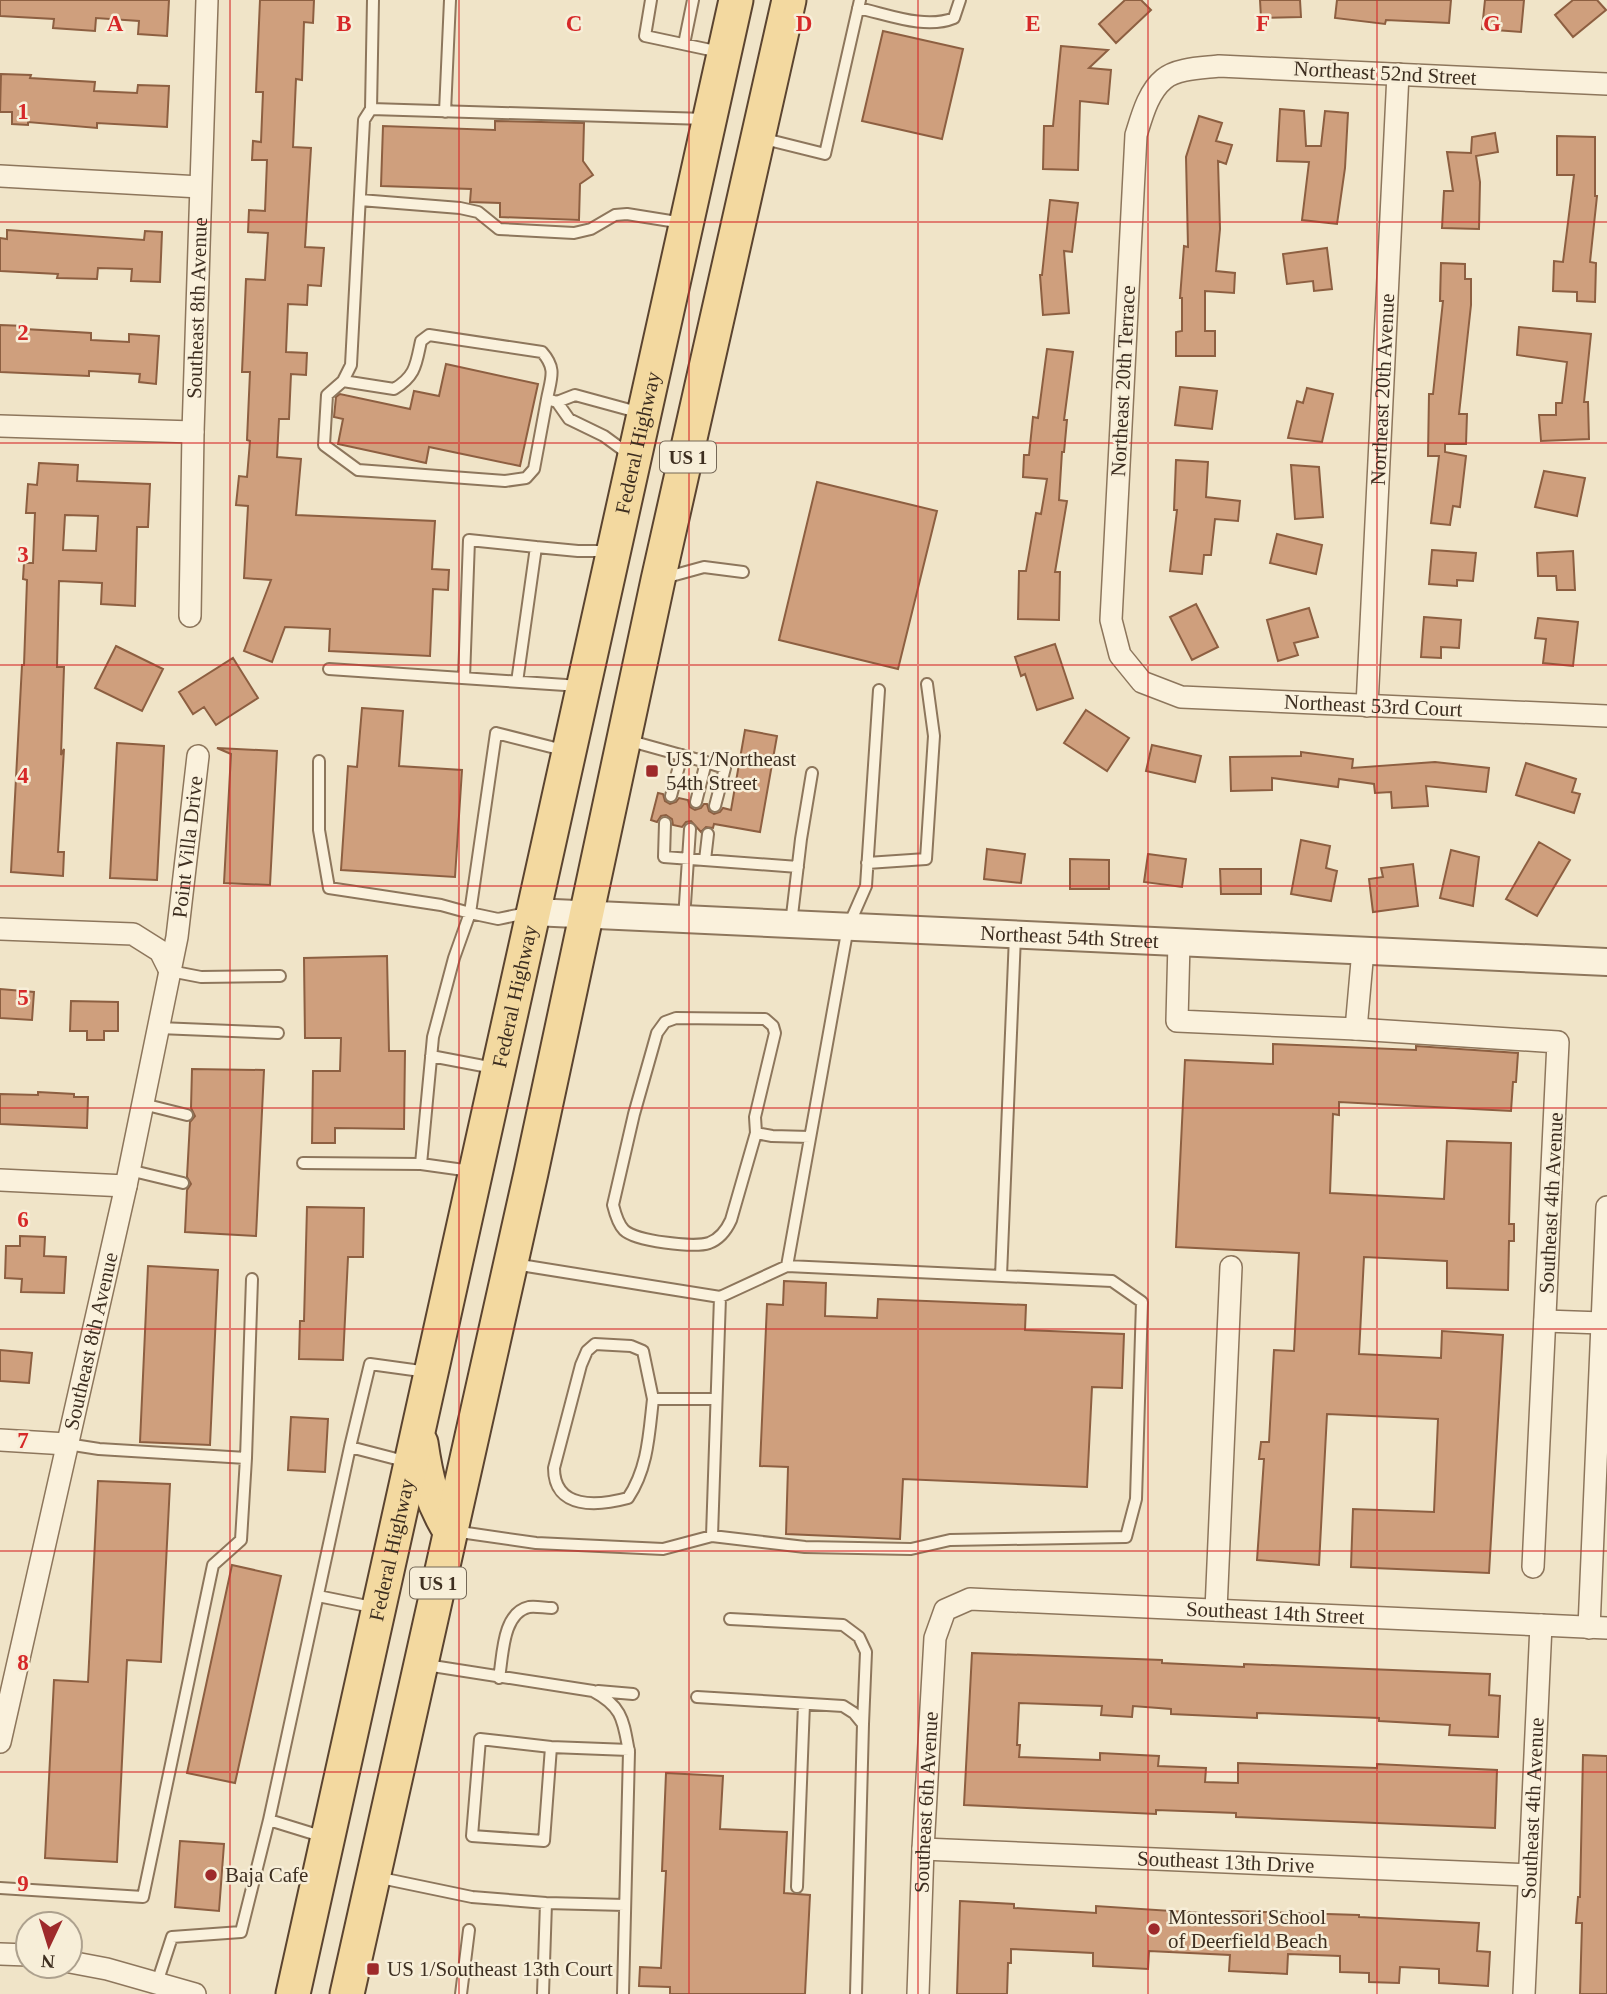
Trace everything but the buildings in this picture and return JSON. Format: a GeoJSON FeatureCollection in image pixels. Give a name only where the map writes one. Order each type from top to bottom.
{"type":"FeatureCollection","features":[{"type":"Feature","properties":{"kind":"main road","name":"Federal Highway"},"geometry":{"type":"LineString","coordinates":[[293,1994],[736,0]]}},
{"type":"Feature","properties":{"kind":"main road","name":"US 1"},"geometry":{"type":"LineString","coordinates":[[348,1994],[658,580],[759,138],[786,5]]}},
{"type":"Feature","properties":{"kind":"main road"},"geometry":{"type":"LineString","coordinates":[[668,308],[676,365],[690,387],[701,397]]}},
{"type":"Feature","properties":{"kind":"main road"},"geometry":{"type":"LineString","coordinates":[[644,414],[657,428],[666,444],[676,510]]}},
{"type":"Feature","properties":{"kind":"main road"},"geometry":{"type":"LineString","coordinates":[[419,1426],[427,1483],[437,1511],[450,1531]]}},
{"type":"Feature","properties":{"kind":"street","name":"Southeast 8th Avenue"},"geometry":{"type":"LineString","coordinates":[[190,616],[207,0]]}},
{"type":"Feature","properties":{"kind":"street","name":"Northeast 52nd Street"},"geometry":{"type":"LineString","coordinates":[[1164,78],[1183,71],[1219,65],[1607,84]]}},
{"type":"Feature","properties":{"kind":"street","name":"Northeast 20th Avenue"},"geometry":{"type":"LineString","coordinates":[[1367,706],[1398,74]]}},
{"type":"Feature","properties":{"kind":"street","name":"Northeast 20th Terrace"},"geometry":{"type":"LineString","coordinates":[[1142,682],[1120,655],[1111,620],[1136,135],[1147,102],[1164,78]]}},
{"type":"Feature","properties":{"kind":"street"},"geometry":{"type":"LineString","coordinates":[[0,176],[200,187]]}},
{"type":"Feature","properties":{"kind":"street"},"geometry":{"type":"LineString","coordinates":[[0,426],[193,432]]}},
{"type":"Feature","properties":{"kind":"street","name":"Northeast 53rd Court"},"geometry":{"type":"LineString","coordinates":[[1142,682],[1181,697],[1607,716]]}},
{"type":"Feature","properties":{"kind":"street","name":"Point Villa Drive"},"geometry":{"type":"LineString","coordinates":[[177,937],[198,755]]}},
{"type":"Feature","properties":{"kind":"street","name":"Northeast 54th Street"},"geometry":{"type":"LineString","coordinates":[[533,912],[1607,962]]}},
{"type":"Feature","properties":{"kind":"street"},"geometry":{"type":"LineString","coordinates":[[0,929],[133,934],[160,951],[170,971]]}},
{"type":"Feature","properties":{"kind":"street","name":"Southeast 8th Avenue"},"geometry":{"type":"LineString","coordinates":[[0,1742],[4,1701],[68,1444],[128,1178],[177,937]]}},
{"type":"Feature","properties":{"kind":"street"},"geometry":{"type":"LineString","coordinates":[[1178,942],[1177,1021],[1356,1029],[1363,950]]}},
{"type":"Feature","properties":{"kind":"street","name":"Southeast 4th Avenue"},"geometry":{"type":"LineString","coordinates":[[1356,1029],[1558,1042],[1533,1567]]}},
{"type":"Feature","properties":{"kind":"street"},"geometry":{"type":"LineString","coordinates":[[0,1180],[128,1178]]}},
{"type":"Feature","properties":{"kind":"street"},"geometry":{"type":"LineString","coordinates":[[1598,1628],[1602,1322],[1607,1207]]}},
{"type":"Feature","properties":{"kind":"street"},"geometry":{"type":"LineString","coordinates":[[1216,1610],[1231,1266]]}},
{"type":"Feature","properties":{"kind":"street"},"geometry":{"type":"LineString","coordinates":[[1545,1321],[1602,1322]]}},
{"type":"Feature","properties":{"kind":"street"},"geometry":{"type":"LineString","coordinates":[[0,1440],[68,1444]]}},
{"type":"Feature","properties":{"kind":"street","name":"Southeast 14th Street"},"geometry":{"type":"LineString","coordinates":[[945,1610],[970,1600],[1598,1628]]}},
{"type":"Feature","properties":{"kind":"street","name":"Southeast 6th Avenue"},"geometry":{"type":"LineString","coordinates":[[918,1994],[935,1638],[945,1610]]}},
{"type":"Feature","properties":{"kind":"street","name":"Southeast 4th Avenue"},"geometry":{"type":"LineString","coordinates":[[1524,1994],[1541,1625]]}},
{"type":"Feature","properties":{"kind":"street","name":"Southeast 13th Drive"},"geometry":{"type":"LineString","coordinates":[[923,1849],[1529,1875]]}},
{"type":"Feature","properties":{"kind":"street"},"geometry":{"type":"LineString","coordinates":[[84,1965],[195,1994]]}},
{"type":"Feature","properties":{"kind":"lane"},"geometry":{"type":"LineString","coordinates":[[343,381],[394,389],[405,383],[415,370],[421,341],[429,335],[542,352],[551,363],[552,400],[534,469],[526,478],[505,481],[358,470],[324,445],[327,395],[343,381],[351,365],[364,120],[371,109],[373,0]]}},
{"type":"Feature","properties":{"kind":"lane"},"geometry":{"type":"LineString","coordinates":[[445,111],[450,0]]}},
{"type":"Feature","properties":{"kind":"lane"},"geometry":{"type":"LineString","coordinates":[[651,0],[645,36],[724,53]]}},
{"type":"Feature","properties":{"kind":"lane"},"geometry":{"type":"LineString","coordinates":[[684,44],[693,0]]}},
{"type":"Feature","properties":{"kind":"lane"},"geometry":{"type":"LineString","coordinates":[[759,138],[825,155],[859,4],[915,21],[943,23],[954,18],[960,0]]}},
{"type":"Feature","properties":{"kind":"lane"},"geometry":{"type":"LineString","coordinates":[[371,109],[709,119]]}},
{"type":"Feature","properties":{"kind":"lane"},"geometry":{"type":"LineString","coordinates":[[360,200],[460,208],[478,212],[499,229],[574,233],[591,229],[615,215],[627,214],[686,223]]}},
{"type":"Feature","properties":{"kind":"lane"},"geometry":{"type":"LineString","coordinates":[[552,400],[575,395],[644,414]]}},
{"type":"Feature","properties":{"kind":"lane"},"geometry":{"type":"LineString","coordinates":[[552,400],[569,419],[604,436],[634,458]]}},
{"type":"Feature","properties":{"kind":"lane"},"geometry":{"type":"LineString","coordinates":[[464,678],[469,540],[578,551],[613,551]]}},
{"type":"Feature","properties":{"kind":"lane"},"geometry":{"type":"LineString","coordinates":[[517,682],[536,547]]}},
{"type":"Feature","properties":{"kind":"lane"},"geometry":{"type":"LineString","coordinates":[[658,580],[704,567],[743,572]]}},
{"type":"Feature","properties":{"kind":"lane"},"geometry":{"type":"LineString","coordinates":[[329,669],[583,687]]}},
{"type":"Feature","properties":{"kind":"lane"},"geometry":{"type":"LineString","coordinates":[[867,863],[926,859],[934,736],[927,684]]}},
{"type":"Feature","properties":{"kind":"lane"},"geometry":{"type":"LineString","coordinates":[[787,1266],[848,927],[866,886],[878,690]]}},
{"type":"Feature","properties":{"kind":"lane"},"geometry":{"type":"LineString","coordinates":[[421,1164],[433,1037],[454,958],[470,914],[496,733],[568,751]]}},
{"type":"Feature","properties":{"kind":"lane"},"geometry":{"type":"LineString","coordinates":[[624,739],[725,768],[715,806]]}},
{"type":"Feature","properties":{"kind":"lane"},"geometry":{"type":"LineString","coordinates":[[671,796],[682,755]]}},
{"type":"Feature","properties":{"kind":"lane"},"geometry":{"type":"LineString","coordinates":[[319,761],[319,830],[329,888],[441,905],[498,919],[533,912]]}},
{"type":"Feature","properties":{"kind":"lane"},"geometry":{"type":"LineString","coordinates":[[696,802],[706,762]]}},
{"type":"Feature","properties":{"kind":"lane"},"geometry":{"type":"LineString","coordinates":[[791,924],[813,773]]}},
{"type":"Feature","properties":{"kind":"lane"},"geometry":{"type":"LineString","coordinates":[[665,823],[664,857],[798,867]]}},
{"type":"Feature","properties":{"kind":"lane"},"geometry":{"type":"LineString","coordinates":[[684,919],[690,829]]}},
{"type":"Feature","properties":{"kind":"lane"},"geometry":{"type":"LineString","coordinates":[[705,860],[708,834]]}},
{"type":"Feature","properties":{"kind":"lane"},"geometry":{"type":"LineString","coordinates":[[1001,1276],[1015,934]]}},
{"type":"Feature","properties":{"kind":"lane"},"geometry":{"type":"LineString","coordinates":[[170,971],[201,977],[280,976]]}},
{"type":"Feature","properties":{"kind":"lane"},"geometry":{"type":"LineString","coordinates":[[676,1018],[765,1019],[773,1026],[775,1033],[755,1117],[756,1133],[725,1233],[708,1243],[660,1243],[624,1230],[613,1205],[657,1032],[665,1022],[676,1018]]}},
{"type":"Feature","properties":{"kind":"lane"},"geometry":{"type":"LineString","coordinates":[[159,1028],[278,1034]]}},
{"type":"Feature","properties":{"kind":"lane"},"geometry":{"type":"LineString","coordinates":[[431,1056],[498,1069]]}},
{"type":"Feature","properties":{"kind":"lane"},"geometry":{"type":"LineString","coordinates":[[143,1104],[187,1115]]}},
{"type":"Feature","properties":{"kind":"lane"},"geometry":{"type":"LineString","coordinates":[[756,1133],[810,1137]]}},
{"type":"Feature","properties":{"kind":"lane"},"geometry":{"type":"LineString","coordinates":[[303,1163],[421,1164],[475,1172]]}},
{"type":"Feature","properties":{"kind":"lane"},"geometry":{"type":"LineString","coordinates":[[128,1178],[183,1184]]}},
{"type":"Feature","properties":{"kind":"lane"},"geometry":{"type":"LineString","coordinates":[[450,1531],[536,1544],[663,1549],[712,1536],[805,1548],[911,1549],[950,1539],[1126,1537],[1136,1499],[1142,1302],[1112,1281],[787,1266],[720,1297],[510,1264]]}},
{"type":"Feature","properties":{"kind":"lane"},"geometry":{"type":"LineString","coordinates":[[0,1888],[143,1896],[213,1565],[241,1540],[252,1279]]}},
{"type":"Feature","properties":{"kind":"lane"},"geometry":{"type":"LineString","coordinates":[[712,1536],[720,1297]]}},
{"type":"Feature","properties":{"kind":"lane"},"geometry":{"type":"LineString","coordinates":[[595,1344],[631,1346],[643,1351],[653,1399],[646,1453],[639,1480],[628,1498],[607,1504],[571,1500],[560,1493],[554,1483],[554,1468],[587,1351],[595,1344]]}},
{"type":"Feature","properties":{"kind":"lane"},"geometry":{"type":"LineString","coordinates":[[157,1983],[172,1937],[241,1932],[269,1820],[370,1364],[431,1373]]}},
{"type":"Feature","properties":{"kind":"lane"},"geometry":{"type":"LineString","coordinates":[[653,1399],[716,1399]]}},
{"type":"Feature","properties":{"kind":"lane"},"geometry":{"type":"LineString","coordinates":[[68,1444],[246,1458]]}},
{"type":"Feature","properties":{"kind":"lane"},"geometry":{"type":"LineString","coordinates":[[350,1447],[411,1463]]}},
{"type":"Feature","properties":{"kind":"lane"},"geometry":{"type":"LineString","coordinates":[[318,1596],[378,1609]]}},
{"type":"Feature","properties":{"kind":"lane"},"geometry":{"type":"LineString","coordinates":[[499,1678],[509,1626],[517,1613],[529,1607],[552,1608]]}},
{"type":"Feature","properties":{"kind":"lane"},"geometry":{"type":"LineString","coordinates":[[730,1619],[842,1625],[859,1637],[866,1652],[856,1994]]}},
{"type":"Feature","properties":{"kind":"lane"},"geometry":{"type":"LineString","coordinates":[[421,1664],[593,1691],[633,1693]]}},
{"type":"Feature","properties":{"kind":"lane"},"geometry":{"type":"LineString","coordinates":[[593,1691],[612,1701],[622,1720],[629,1750],[623,1994]]}},
{"type":"Feature","properties":{"kind":"lane"},"geometry":{"type":"LineString","coordinates":[[697,1697],[843,1706],[854,1713],[863,1724]]}},
{"type":"Feature","properties":{"kind":"lane"},"geometry":{"type":"LineString","coordinates":[[796,1887],[804,1704]]}},
{"type":"Feature","properties":{"kind":"lane"},"geometry":{"type":"LineString","coordinates":[[551,1747],[544,1841],[472,1836],[480,1739],[551,1747],[629,1750]]}},
{"type":"Feature","properties":{"kind":"lane"},"geometry":{"type":"LineString","coordinates":[[269,1820],[327,1838]]}},
{"type":"Feature","properties":{"kind":"lane"},"geometry":{"type":"LineString","coordinates":[[373,1877],[472,1898],[625,1905]]}},
{"type":"Feature","properties":{"kind":"lane"},"geometry":{"type":"LineString","coordinates":[[543,1994],[546,1903]]}},
{"type":"Feature","properties":{"kind":"lane"},"geometry":{"type":"LineString","coordinates":[[461,1994],[469,1930]]}},
{"type":"Feature","properties":{"kind":"place","name":"US 1/Northeast 54th Street"},"geometry":{"type":"Point","coordinates":[652,771]}},
{"type":"Feature","properties":{"kind":"place","name":"Baja Cafe"},"geometry":{"type":"Point","coordinates":[211,1875]}},
{"type":"Feature","properties":{"kind":"place","name":"Montessori School of Deerfield Beach"},"geometry":{"type":"Point","coordinates":[1154,1929]}},
{"type":"Feature","properties":{"kind":"place","name":"US 1/Southeast 13th Court"},"geometry":{"type":"Point","coordinates":[373,1969]}}]}
